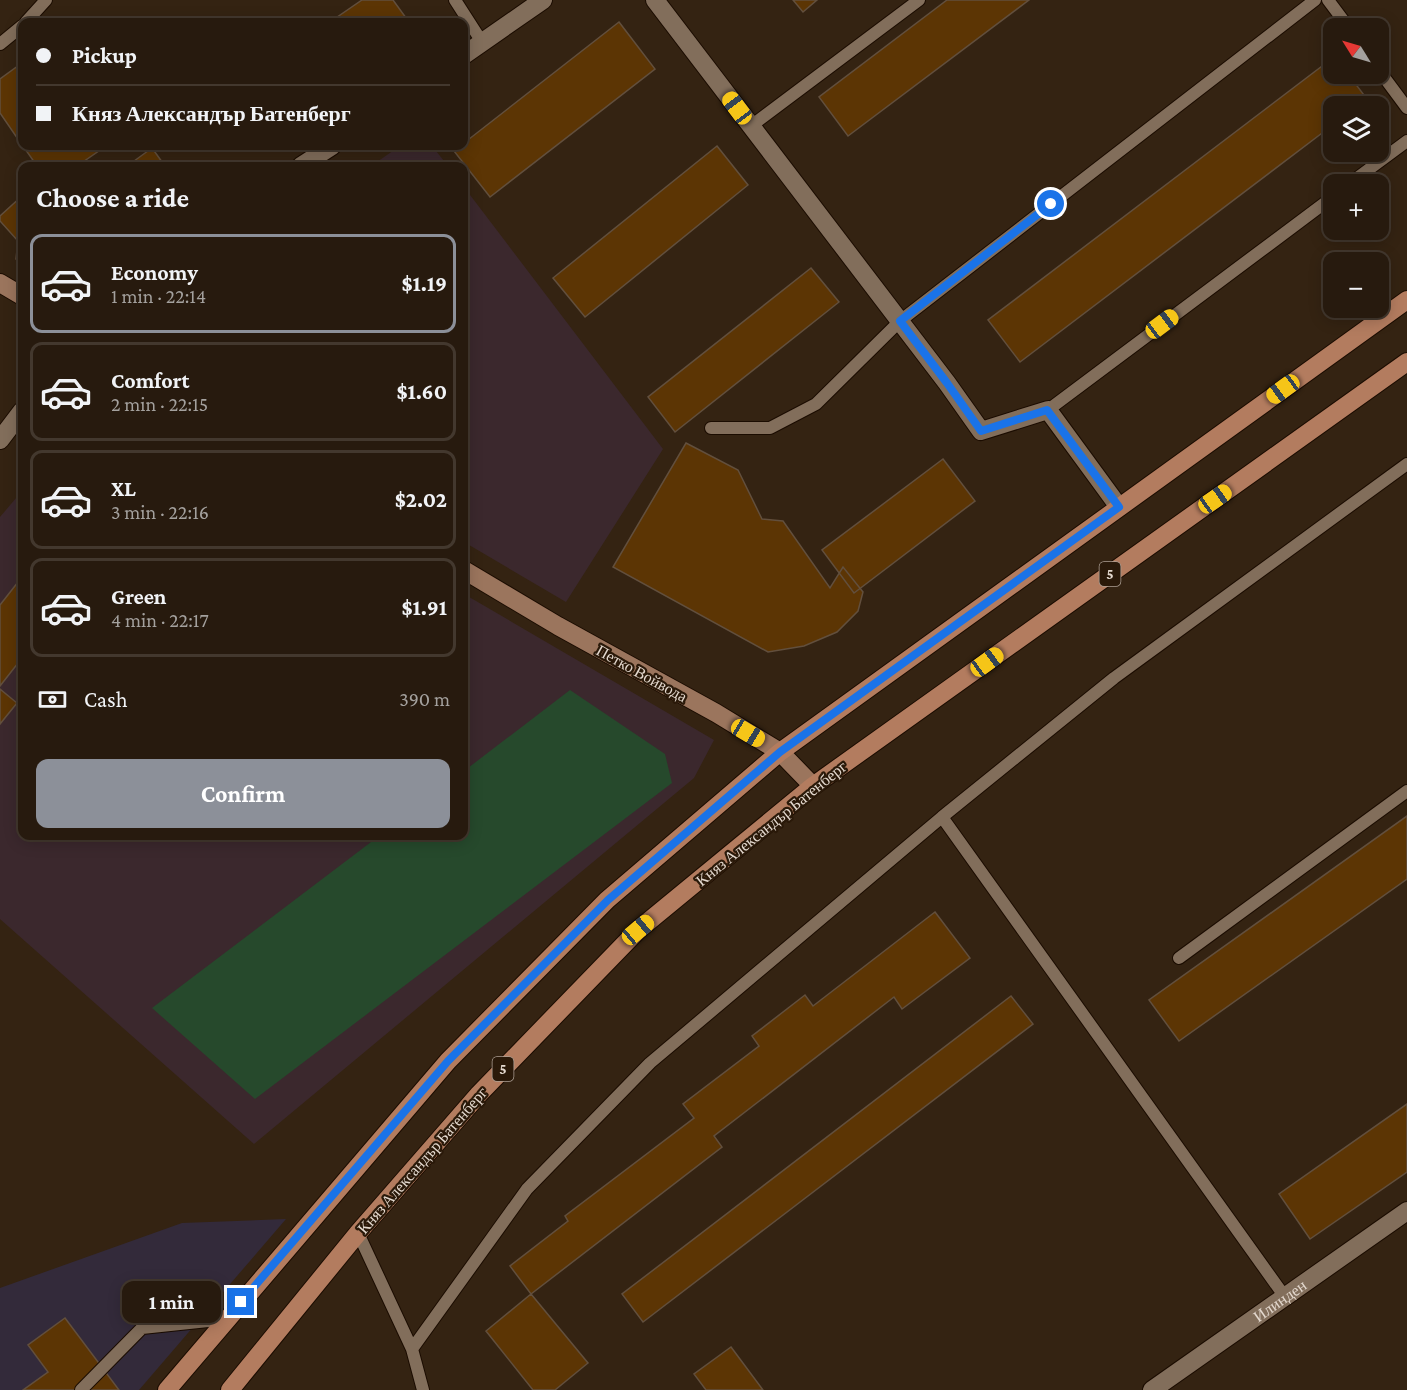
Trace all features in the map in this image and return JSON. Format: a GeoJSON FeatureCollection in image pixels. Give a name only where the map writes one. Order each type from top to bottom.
{"type":"FeatureCollection","features":[{"type":"Feature","properties":{"kind":"main road"},"geometry":{"type":"LineString","coordinates":[[167,1390],[448,1061],[608,900],[780,752],[1407,300]]}},
{"type":"Feature","properties":{"kind":"main road","name":"Княз Александър Батенберг"},"geometry":{"type":"LineString","coordinates":[[230,1390],[358,1233],[479,1094],[638,930],[813,786],[1407,362]]}},
{"type":"Feature","properties":{"kind":"street"},"geometry":{"type":"LineString","coordinates":[[468,52],[543,0]]}},
{"type":"Feature","properties":{"kind":"street"},"geometry":{"type":"LineString","coordinates":[[655,0],[947,383],[981,431],[1047,410],[1119,507]]}},
{"type":"Feature","properties":{"kind":"street"},"geometry":{"type":"LineString","coordinates":[[307,162],[326,150]]}},
{"type":"Feature","properties":{"kind":"street"},"geometry":{"type":"LineString","coordinates":[[0,283],[18,294]]}},
{"type":"Feature","properties":{"kind":"street"},"geometry":{"type":"LineString","coordinates":[[0,440],[18,416]]}},
{"type":"Feature","properties":{"kind":"street","name":"Петко Войвода"},"geometry":{"type":"LineString","coordinates":[[468,572],[558,626],[716,713],[780,752],[813,786]]}},
{"type":"Feature","properties":{"kind":"street","name":"Илинден"},"geometry":{"type":"LineString","coordinates":[[1152,1390],[1407,1211]]}},
{"type":"Feature","properties":{"kind":"lane"},"geometry":{"type":"LineString","coordinates":[[30,18],[46,0]]}},
{"type":"Feature","properties":{"kind":"lane"},"geometry":{"type":"LineString","coordinates":[[455,0],[467,18]]}},
{"type":"Feature","properties":{"kind":"lane"},"geometry":{"type":"LineString","coordinates":[[751,126],[919,0]]}},
{"type":"Feature","properties":{"kind":"lane"},"geometry":{"type":"LineString","coordinates":[[711,428],[770,428],[816,404],[900,321],[1315,0]]}},
{"type":"Feature","properties":{"kind":"lane"},"geometry":{"type":"LineString","coordinates":[[1328,0],[1341,18]]}},
{"type":"Feature","properties":{"kind":"lane"},"geometry":{"type":"LineString","coordinates":[[468,20],[482,42]]}},
{"type":"Feature","properties":{"kind":"lane"},"geometry":{"type":"LineString","coordinates":[[0,44],[18,29]]}},
{"type":"Feature","properties":{"kind":"lane"},"geometry":{"type":"LineString","coordinates":[[1389,84],[1407,108]]}},
{"type":"Feature","properties":{"kind":"lane"},"geometry":{"type":"LineString","coordinates":[[1362,174],[1407,141]]}},
{"type":"Feature","properties":{"kind":"lane"},"geometry":{"type":"LineString","coordinates":[[1047,410],[1323,204]]}},
{"type":"Feature","properties":{"kind":"lane"},"geometry":{"type":"LineString","coordinates":[[412,1348],[527,1189],[650,1063],[942,817],[1114,678],[1407,464]]}},
{"type":"Feature","properties":{"kind":"lane"},"geometry":{"type":"LineString","coordinates":[[1179,958],[1407,792]]}},
{"type":"Feature","properties":{"kind":"lane"},"geometry":{"type":"LineString","coordinates":[[942,817],[1285,1297]]}},
{"type":"Feature","properties":{"kind":"lane"},"geometry":{"type":"LineString","coordinates":[[358,1233],[412,1348],[423,1390]]}},
{"type":"Feature","properties":{"kind":"lane"},"geometry":{"type":"LineString","coordinates":[[81,1390],[142,1328],[227,1319]]}},
{"type":"Feature","properties":{"kind":"shaded area"},"geometry":{"type":"Polygon","coordinates":[[[394,150],[435,150],[445,162],[377,162],[394,150]]]}},
{"type":"Feature","properties":{"kind":"shaded area"},"geometry":{"type":"Polygon","coordinates":[[[468,192],[663,449],[566,602],[468,544],[468,192]]]}},
{"type":"Feature","properties":{"kind":"shaded area"},"geometry":{"type":"Polygon","coordinates":[[[18,496],[18,840],[468,840],[468,596],[714,740],[694,778],[254,1144],[0,919],[0,517],[18,496]]]}},
{"type":"Feature","properties":{"kind":"shaded area"},"geometry":{"type":"Polygon","coordinates":[[[286,1219],[139,1390],[0,1390],[0,1288],[182,1223],[286,1219]]]}},
{"type":"Feature","properties":{"kind":"green space"},"geometry":{"type":"Polygon","coordinates":[[[570,690],[665,754],[672,783],[255,1099],[152,1008],[374,840],[468,840],[468,768],[570,690]]]}},
{"type":"Feature","properties":{"kind":"building"},"geometry":{"type":"Polygon","coordinates":[[[362,0],[393,0],[406,18],[336,18],[362,0]]]}},
{"type":"Feature","properties":{"kind":"building"},"geometry":{"type":"Polygon","coordinates":[[[793,0],[817,0],[803,12],[793,0]]]}},
{"type":"Feature","properties":{"kind":"building"},"geometry":{"type":"Polygon","coordinates":[[[947,0],[1029,0],[848,136],[819,97],[947,0]]]}},
{"type":"Feature","properties":{"kind":"building"},"geometry":{"type":"Polygon","coordinates":[[[619,22],[655,69],[490,197],[468,169],[468,162],[463,162],[454,151],[468,150],[468,140],[619,22]]]}},
{"type":"Feature","properties":{"kind":"building"},"geometry":{"type":"Polygon","coordinates":[[[1323,65],[1323,84],[1356,84],[1365,96],[1323,96],[1323,132],[1020,362],[988,320],[1323,65]]]}},
{"type":"Feature","properties":{"kind":"building"},"geometry":{"type":"Polygon","coordinates":[[[18,66],[18,139],[0,113],[0,79],[18,66]]]}},
{"type":"Feature","properties":{"kind":"building"},"geometry":{"type":"Polygon","coordinates":[[[717,146],[748,185],[585,317],[553,278],[717,146]]]}},
{"type":"Feature","properties":{"kind":"building"},"geometry":{"type":"Polygon","coordinates":[[[26,150],[100,150],[83,162],[34,162],[26,150]]]}},
{"type":"Feature","properties":{"kind":"building"},"geometry":{"type":"Polygon","coordinates":[[[149,150],[153,150],[162,162],[133,162],[149,150]]]}},
{"type":"Feature","properties":{"kind":"building"},"geometry":{"type":"Polygon","coordinates":[[[18,200],[18,241],[0,221],[0,216],[18,200]]]}},
{"type":"Feature","properties":{"kind":"building"},"geometry":{"type":"Polygon","coordinates":[[[811,268],[839,302],[675,432],[648,397],[811,268]]]}},
{"type":"Feature","properties":{"kind":"building"},"geometry":{"type":"Polygon","coordinates":[[[686,443],[738,470],[762,519],[783,521],[830,588],[843,567],[863,592],[858,611],[837,632],[804,646],[768,652],[613,567],[686,443]]]}},
{"type":"Feature","properties":{"kind":"building"},"geometry":{"type":"Polygon","coordinates":[[[943,459],[975,501],[854,593],[822,550],[943,459]]]}},
{"type":"Feature","properties":{"kind":"building"},"geometry":{"type":"Polygon","coordinates":[[[18,582],[18,663],[0,686],[0,605],[18,582]]]}},
{"type":"Feature","properties":{"kind":"building"},"geometry":{"type":"Polygon","coordinates":[[[0,689],[17,703],[0,724],[0,689]]]}},
{"type":"Feature","properties":{"kind":"building"},"geometry":{"type":"Polygon","coordinates":[[[1407,816],[1407,879],[1179,1041],[1149,1000],[1407,816]]]}},
{"type":"Feature","properties":{"kind":"building"},"geometry":{"type":"Polygon","coordinates":[[[935,912],[970,958],[902,1009],[894,997],[714,1136],[722,1147],[531,1294],[510,1266],[568,1221],[565,1216],[694,1118],[683,1104],[759,1046],[752,1036],[805,995],[813,1006],[935,912]]]}},
{"type":"Feature","properties":{"kind":"building"},"geometry":{"type":"Polygon","coordinates":[[[1011,996],[1033,1024],[643,1322],[622,1294],[1011,996]]]}},
{"type":"Feature","properties":{"kind":"building"},"geometry":{"type":"Polygon","coordinates":[[[1407,1104],[1407,1172],[1310,1239],[1279,1194],[1407,1104]]]}},
{"type":"Feature","properties":{"kind":"building"},"geometry":{"type":"Polygon","coordinates":[[[531,1294],[588,1363],[555,1390],[533,1390],[486,1331],[531,1294]]]}},
{"type":"Feature","properties":{"kind":"building"},"geometry":{"type":"Polygon","coordinates":[[[65,1318],[119,1390],[23,1390],[48,1372],[28,1345],[65,1318]]]}},
{"type":"Feature","properties":{"kind":"building"},"geometry":{"type":"Polygon","coordinates":[[[731,1347],[763,1390],[706,1390],[694,1374],[731,1347]]]}},
{"type":"Feature","properties":{"kind":"route"},"geometry":{"type":"LineString","coordinates":[[241,1302],[448,1061],[608,900],[780,752],[1119,507],[1047,410],[981,431],[900,321],[1051,204]]}}]}
